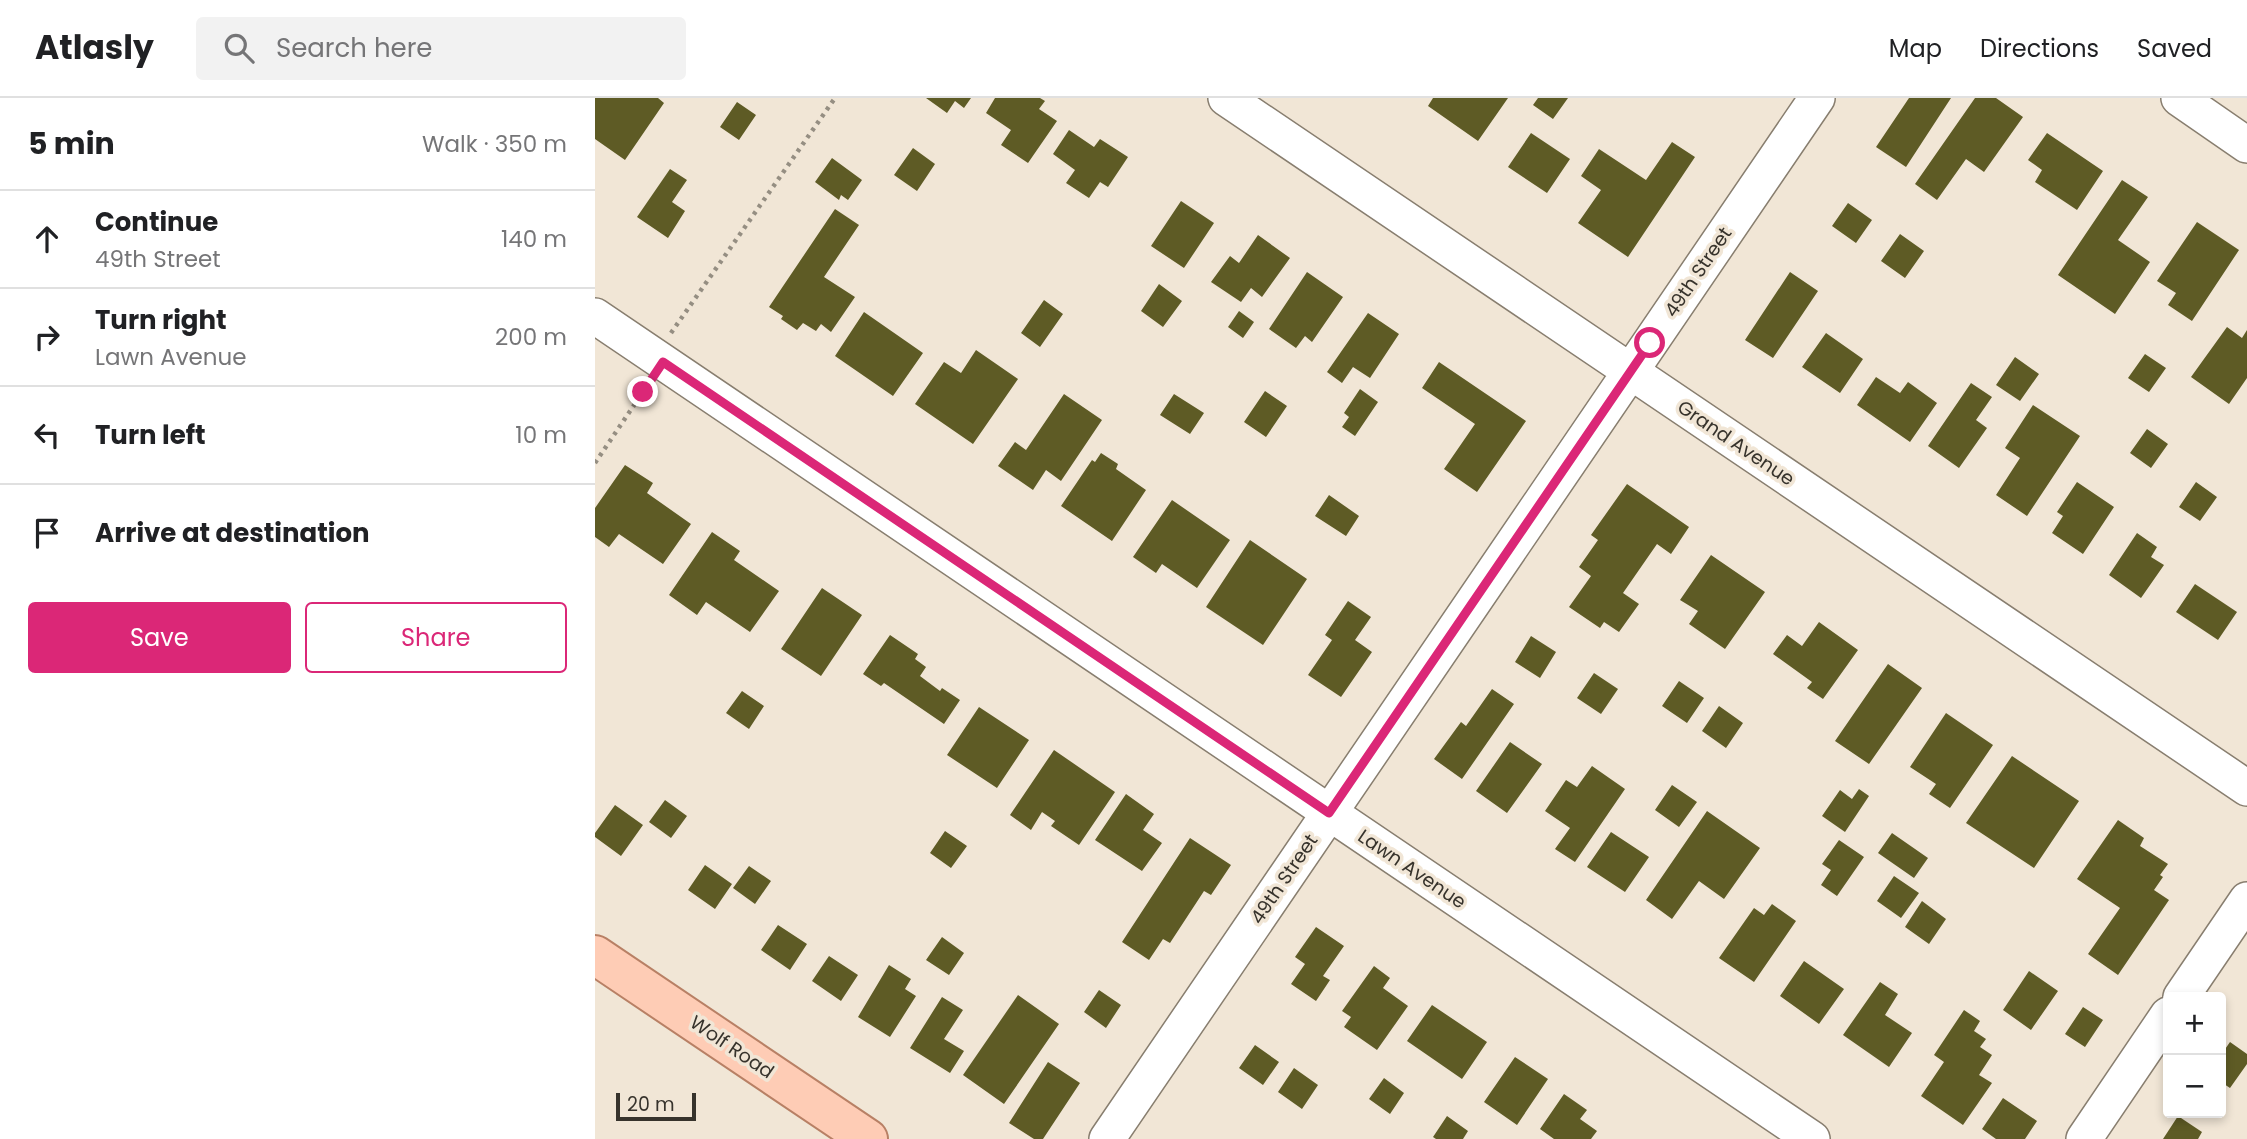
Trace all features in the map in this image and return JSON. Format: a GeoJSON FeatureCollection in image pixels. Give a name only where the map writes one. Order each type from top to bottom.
{"type":"FeatureCollection","features":[{"type":"Feature","properties":{"kind":"main road","name":"Wolf Road"},"geometry":{"type":"LineString","coordinates":[[595,955],[866,1139]]}},
{"type":"Feature","properties":{"kind":"street","name":"Grand Avenue"},"geometry":{"type":"LineString","coordinates":[[1226,98],[2247,788]]}},
{"type":"Feature","properties":{"kind":"street","name":"49th Street"},"geometry":{"type":"LineString","coordinates":[[1107,1139],[1817,98]]}},
{"type":"Feature","properties":{"kind":"street"},"geometry":{"type":"LineString","coordinates":[[2179,98],[2247,145]]}},
{"type":"Feature","properties":{"kind":"street","name":"Lawn Avenue"},"geometry":{"type":"LineString","coordinates":[[595,316],[1812,1139]]}},
{"type":"Feature","properties":{"kind":"street"},"geometry":{"type":"LineString","coordinates":[[2184,992],[2247,900]]}},
{"type":"Feature","properties":{"kind":"street"},"geometry":{"type":"LineString","coordinates":[[2084,1139],[2163,1023]]}},
{"type":"Feature","properties":{"kind":"path"},"geometry":{"type":"LineString","coordinates":[[595,463],[659,360],[835,98]]}},
{"type":"Feature","properties":{"kind":"building"},"geometry":{"type":"Polygon","coordinates":[[[595,98],[658,98],[664,103],[625,160],[595,139],[595,98]]]}},
{"type":"Feature","properties":{"kind":"building"},"geometry":{"type":"Polygon","coordinates":[[[926,98],[971,98],[964,108],[955,101],[947,113],[926,98]]]}},
{"type":"Feature","properties":{"kind":"building"},"geometry":{"type":"Polygon","coordinates":[[[995,98],[1040,98],[1045,101],[1039,109],[1057,121],[1028,163],[1001,145],[1011,130],[986,113],[995,98]]]}},
{"type":"Feature","properties":{"kind":"building"},"geometry":{"type":"Polygon","coordinates":[[[1433,98],[1508,98],[1478,141],[1428,106],[1433,98]]]}},
{"type":"Feature","properties":{"kind":"building"},"geometry":{"type":"Polygon","coordinates":[[[1538,98],[1568,98],[1553,119],[1533,105],[1538,98]]]}},
{"type":"Feature","properties":{"kind":"building"},"geometry":{"type":"Polygon","coordinates":[[[1909,98],[1951,98],[1906,167],[1876,147],[1909,98]]]}},
{"type":"Feature","properties":{"kind":"building"},"geometry":{"type":"Polygon","coordinates":[[[1975,98],[1996,98],[2023,117],[1984,172],[1966,159],[1937,200],[1915,184],[1975,98]]]}},
{"type":"Feature","properties":{"kind":"building"},"geometry":{"type":"Polygon","coordinates":[[[737,102],[756,115],[739,140],[720,127],[737,102]]]}},
{"type":"Feature","properties":{"kind":"building"},"geometry":{"type":"Polygon","coordinates":[[[1069,130],[1094,147],[1100,139],[1128,157],[1108,187],[1100,182],[1089,198],[1066,183],[1075,170],[1053,154],[1069,130]]]}},
{"type":"Feature","properties":{"kind":"building"},"geometry":{"type":"Polygon","coordinates":[[[1531,133],[1570,159],[1547,193],[1508,167],[1531,133]]]}},
{"type":"Feature","properties":{"kind":"building"},"geometry":{"type":"Polygon","coordinates":[[[2047,133],[2103,171],[2077,210],[2035,182],[2042,170],[2028,160],[2047,133]]]}},
{"type":"Feature","properties":{"kind":"building"},"geometry":{"type":"Polygon","coordinates":[[[1672,142],[1695,157],[1628,257],[1578,223],[1601,190],[1581,176],[1599,149],[1646,180],[1672,142]]]}},
{"type":"Feature","properties":{"kind":"building"},"geometry":{"type":"Polygon","coordinates":[[[913,148],[935,164],[917,191],[894,175],[913,148]]]}},
{"type":"Feature","properties":{"kind":"building"},"geometry":{"type":"Polygon","coordinates":[[[832,158],[862,180],[848,200],[841,195],[839,200],[815,182],[832,158]]]}},
{"type":"Feature","properties":{"kind":"building"},"geometry":{"type":"Polygon","coordinates":[[[670,169],[687,180],[672,202],[685,211],[668,238],[637,217],[670,169]]]}},
{"type":"Feature","properties":{"kind":"building"},"geometry":{"type":"Polygon","coordinates":[[[2122,180],[2148,197],[2118,240],[2150,262],[2115,314],[2058,275],[2122,180]]]}},
{"type":"Feature","properties":{"kind":"building"},"geometry":{"type":"Polygon","coordinates":[[[1181,201],[1214,223],[1184,268],[1151,246],[1181,201]]]}},
{"type":"Feature","properties":{"kind":"building"},"geometry":{"type":"Polygon","coordinates":[[[1848,203],[1872,220],[1856,243],[1832,226],[1848,203]]]}},
{"type":"Feature","properties":{"kind":"building"},"geometry":{"type":"Polygon","coordinates":[[[835,209],[859,225],[824,277],[855,297],[831,332],[821,324],[816,331],[803,323],[797,330],[769,307],[835,209]]]}},
{"type":"Feature","properties":{"kind":"building"},"geometry":{"type":"Polygon","coordinates":[[[2197,222],[2239,250],[2192,321],[2168,305],[2176,293],[2157,281],[2197,222]]]}},
{"type":"Feature","properties":{"kind":"building"},"geometry":{"type":"Polygon","coordinates":[[[1900,234],[1924,251],[1905,278],[1881,261],[1900,234]]]}},
{"type":"Feature","properties":{"kind":"building"},"geometry":{"type":"Polygon","coordinates":[[[1258,235],[1290,258],[1262,297],[1251,288],[1241,302],[1211,282],[1230,256],[1239,263],[1258,235]]]}},
{"type":"Feature","properties":{"kind":"building"},"geometry":{"type":"Polygon","coordinates":[[[1307,272],[1343,297],[1312,342],[1305,336],[1296,348],[1269,329],[1307,272]]]}},
{"type":"Feature","properties":{"kind":"building"},"geometry":{"type":"Polygon","coordinates":[[[1790,272],[1818,291],[1773,358],[1745,340],[1790,272]]]}},
{"type":"Feature","properties":{"kind":"building"},"geometry":{"type":"Polygon","coordinates":[[[1159,284],[1182,301],[1163,327],[1141,311],[1159,284]]]}},
{"type":"Feature","properties":{"kind":"building"},"geometry":{"type":"Polygon","coordinates":[[[1044,300],[1063,314],[1040,347],[1021,333],[1044,300]]]}},
{"type":"Feature","properties":{"kind":"building"},"geometry":{"type":"Polygon","coordinates":[[[1239,311],[1254,322],[1243,338],[1228,327],[1239,311]]]}},
{"type":"Feature","properties":{"kind":"building"},"geometry":{"type":"Polygon","coordinates":[[[864,312],[923,353],[893,396],[835,356],[864,312]]]}},
{"type":"Feature","properties":{"kind":"building"},"geometry":{"type":"Polygon","coordinates":[[[1368,313],[1399,334],[1370,378],[1353,367],[1342,383],[1327,372],[1368,313]]]}},
{"type":"Feature","properties":{"kind":"building"},"geometry":{"type":"Polygon","coordinates":[[[2227,327],[2242,338],[2247,330],[2247,378],[2229,404],[2191,377],[2227,327]]]}},
{"type":"Feature","properties":{"kind":"building"},"geometry":{"type":"Polygon","coordinates":[[[1826,333],[1863,359],[1840,393],[1802,367],[1826,333]]]}},
{"type":"Feature","properties":{"kind":"building"},"geometry":{"type":"Polygon","coordinates":[[[976,350],[1018,379],[973,444],[915,404],[944,362],[961,373],[976,350]]]}},
{"type":"Feature","properties":{"kind":"building"},"geometry":{"type":"Polygon","coordinates":[[[2145,354],[2166,368],[2149,392],[2128,378],[2145,354]]]}},
{"type":"Feature","properties":{"kind":"building"},"geometry":{"type":"Polygon","coordinates":[[[2015,357],[2039,374],[2020,401],[1996,385],[2015,357]]]}},
{"type":"Feature","properties":{"kind":"building"},"geometry":{"type":"Polygon","coordinates":[[[1439,362],[1526,421],[1477,492],[1444,469],[1475,424],[1422,388],[1439,362]]]}},
{"type":"Feature","properties":{"kind":"building"},"geometry":{"type":"Polygon","coordinates":[[[1876,377],[1900,393],[1908,382],[1937,403],[1910,442],[1857,405],[1876,377]]]}},
{"type":"Feature","properties":{"kind":"building"},"geometry":{"type":"Polygon","coordinates":[[[1971,383],[1992,397],[1976,420],[1987,428],[1959,468],[1928,446],[1971,383]]]}},
{"type":"Feature","properties":{"kind":"building"},"geometry":{"type":"Polygon","coordinates":[[[1360,389],[1378,402],[1355,436],[1342,427],[1349,417],[1344,413],[1360,389]]]}},
{"type":"Feature","properties":{"kind":"building"},"geometry":{"type":"Polygon","coordinates":[[[1265,391],[1287,406],[1266,437],[1244,422],[1265,391]]]}},
{"type":"Feature","properties":{"kind":"building"},"geometry":{"type":"Polygon","coordinates":[[[1064,394],[1102,420],[1061,481],[1046,470],[1033,490],[998,466],[1015,442],[1026,450],[1064,394]]]}},
{"type":"Feature","properties":{"kind":"building"},"geometry":{"type":"Polygon","coordinates":[[[1174,394],[1204,413],[1190,434],[1160,415],[1174,394]]]}},
{"type":"Feature","properties":{"kind":"building"},"geometry":{"type":"Polygon","coordinates":[[[2033,405],[2080,436],[2027,516],[1996,495],[2020,458],[2005,448],[2033,405]]]}},
{"type":"Feature","properties":{"kind":"building"},"geometry":{"type":"Polygon","coordinates":[[[2147,429],[2168,444],[2151,468],[2130,453],[2147,429]]]}},
{"type":"Feature","properties":{"kind":"building"},"geometry":{"type":"Polygon","coordinates":[[[1101,453],[1118,464],[1116,469],[1146,490],[1112,541],[1061,506],[1092,460],[1095,462],[1101,453]]]}},
{"type":"Feature","properties":{"kind":"building"},"geometry":{"type":"Polygon","coordinates":[[[625,465],[653,483],[647,493],[691,524],[663,564],[619,534],[609,547],[595,537],[595,508],[625,465]]]}},
{"type":"Feature","properties":{"kind":"building"},"geometry":{"type":"Polygon","coordinates":[[[2077,482],[2114,507],[2083,554],[2052,533],[2063,516],[2057,512],[2077,482]]]}},
{"type":"Feature","properties":{"kind":"building"},"geometry":{"type":"Polygon","coordinates":[[[2196,482],[2217,497],[2200,521],[2179,507],[2196,482]]]}},
{"type":"Feature","properties":{"kind":"building"},"geometry":{"type":"Polygon","coordinates":[[[1627,484],[1689,527],[1671,554],[1657,544],[1623,593],[1639,604],[1619,632],[1604,622],[1600,628],[1569,607],[1591,576],[1579,567],[1598,540],[1591,535],[1627,484]]]}},
{"type":"Feature","properties":{"kind":"building"},"geometry":{"type":"Polygon","coordinates":[[[1329,495],[1359,516],[1346,536],[1315,516],[1329,495]]]}},
{"type":"Feature","properties":{"kind":"building"},"geometry":{"type":"Polygon","coordinates":[[[1172,500],[1230,540],[1197,588],[1162,564],[1156,573],[1133,557],[1172,500]]]}},
{"type":"Feature","properties":{"kind":"building"},"geometry":{"type":"Polygon","coordinates":[[[712,532],[740,551],[734,560],[779,591],[750,632],[706,602],[697,615],[669,595],[712,532]]]}},
{"type":"Feature","properties":{"kind":"building"},"geometry":{"type":"Polygon","coordinates":[[[2137,533],[2157,547],[2151,557],[2164,565],[2141,598],[2109,575],[2137,533]]]}},
{"type":"Feature","properties":{"kind":"building"},"geometry":{"type":"Polygon","coordinates":[[[1250,540],[1307,579],[1263,645],[1206,607],[1250,540]]]}},
{"type":"Feature","properties":{"kind":"building"},"geometry":{"type":"Polygon","coordinates":[[[1711,555],[1765,592],[1725,649],[1689,624],[1698,611],[1680,600],[1711,555]]]}},
{"type":"Feature","properties":{"kind":"building"},"geometry":{"type":"Polygon","coordinates":[[[2195,584],[2237,612],[2218,640],[2176,612],[2195,584]]]}},
{"type":"Feature","properties":{"kind":"building"},"geometry":{"type":"Polygon","coordinates":[[[822,588],[862,615],[821,676],[781,649],[822,588]]]}},
{"type":"Feature","properties":{"kind":"building"},"geometry":{"type":"Polygon","coordinates":[[[1348,601],[1371,617],[1355,640],[1372,652],[1341,697],[1308,675],[1332,640],[1325,635],[1348,601]]]}},
{"type":"Feature","properties":{"kind":"building"},"geometry":{"type":"Polygon","coordinates":[[[1819,622],[1858,650],[1823,699],[1807,688],[1812,682],[1773,654],[1787,635],[1802,646],[1819,622]]]}},
{"type":"Feature","properties":{"kind":"building"},"geometry":{"type":"Polygon","coordinates":[[[890,635],[918,654],[915,659],[926,667],[920,676],[940,691],[942,688],[960,700],[944,724],[884,683],[881,686],[863,674],[890,635]]]}},
{"type":"Feature","properties":{"kind":"building"},"geometry":{"type":"Polygon","coordinates":[[[1531,636],[1556,652],[1540,678],[1515,662],[1531,636]]]}},
{"type":"Feature","properties":{"kind":"building"},"geometry":{"type":"Polygon","coordinates":[[[1888,664],[1922,688],[1869,764],[1835,741],[1888,664]]]}},
{"type":"Feature","properties":{"kind":"building"},"geometry":{"type":"Polygon","coordinates":[[[1594,673],[1618,689],[1601,714],[1577,698],[1594,673]]]}},
{"type":"Feature","properties":{"kind":"building"},"geometry":{"type":"Polygon","coordinates":[[[1679,681],[1704,698],[1687,723],[1662,706],[1679,681]]]}},
{"type":"Feature","properties":{"kind":"building"},"geometry":{"type":"Polygon","coordinates":[[[1492,689],[1514,704],[1462,779],[1434,759],[1461,722],[1466,726],[1492,689]]]}},
{"type":"Feature","properties":{"kind":"building"},"geometry":{"type":"Polygon","coordinates":[[[742,691],[764,706],[749,729],[726,713],[742,691]]]}},
{"type":"Feature","properties":{"kind":"building"},"geometry":{"type":"Polygon","coordinates":[[[1719,706],[1743,723],[1726,748],[1702,731],[1719,706]]]}},
{"type":"Feature","properties":{"kind":"building"},"geometry":{"type":"Polygon","coordinates":[[[979,707],[1029,740],[997,788],[947,755],[979,707]]]}},
{"type":"Feature","properties":{"kind":"building"},"geometry":{"type":"Polygon","coordinates":[[[1946,713],[1993,745],[1950,808],[1929,794],[1936,784],[1910,767],[1946,713]]]}},
{"type":"Feature","properties":{"kind":"building"},"geometry":{"type":"Polygon","coordinates":[[[1510,742],[1542,764],[1507,813],[1476,791],[1510,742]]]}},
{"type":"Feature","properties":{"kind":"building"},"geometry":{"type":"Polygon","coordinates":[[[1054,750],[1115,792],[1079,845],[1051,826],[1055,821],[1042,812],[1031,830],[1010,815],[1054,750]]]}},
{"type":"Feature","properties":{"kind":"building"},"geometry":{"type":"Polygon","coordinates":[[[2012,756],[2079,801],[2034,868],[1966,823],[2012,756]]]}},
{"type":"Feature","properties":{"kind":"building"},"geometry":{"type":"Polygon","coordinates":[[[1592,766],[1625,789],[1575,862],[1555,849],[1570,828],[1545,811],[1566,780],[1577,787],[1592,766]]]}},
{"type":"Feature","properties":{"kind":"building"},"geometry":{"type":"Polygon","coordinates":[[[1672,785],[1697,802],[1679,827],[1655,810],[1672,785]]]}},
{"type":"Feature","properties":{"kind":"building"},"geometry":{"type":"Polygon","coordinates":[[[1859,789],[1869,796],[1845,832],[1822,816],[1840,790],[1852,799],[1859,789]]]}},
{"type":"Feature","properties":{"kind":"building"},"geometry":{"type":"Polygon","coordinates":[[[1126,794],[1154,814],[1143,830],[1162,843],[1142,871],[1095,840],[1126,794]]]}},
{"type":"Feature","properties":{"kind":"building"},"geometry":{"type":"Polygon","coordinates":[[[665,800],[687,816],[671,838],[649,822],[665,800]]]}},
{"type":"Feature","properties":{"kind":"building"},"geometry":{"type":"Polygon","coordinates":[[[615,805],[643,825],[621,856],[595,837],[595,833],[615,805]]]}},
{"type":"Feature","properties":{"kind":"building"},"geometry":{"type":"Polygon","coordinates":[[[1707,811],[1760,848],[1724,899],[1699,881],[1672,919],[1646,900],[1707,811]]]}},
{"type":"Feature","properties":{"kind":"building"},"geometry":{"type":"Polygon","coordinates":[[[2118,820],[2144,838],[2140,846],[2168,864],[2154,890],[2169,900],[2118,975],[2088,954],[2120,908],[2077,879],[2118,820]]]}},
{"type":"Feature","properties":{"kind":"building"},"geometry":{"type":"Polygon","coordinates":[[[945,831],[967,846],[951,868],[930,853],[945,831]]]}},
{"type":"Feature","properties":{"kind":"building"},"geometry":{"type":"Polygon","coordinates":[[[1611,832],[1649,857],[1625,892],[1587,867],[1611,832]]]}},
{"type":"Feature","properties":{"kind":"building"},"geometry":{"type":"Polygon","coordinates":[[[1892,833],[1928,858],[1914,878],[1878,853],[1892,833]]]}},
{"type":"Feature","properties":{"kind":"building"},"geometry":{"type":"Polygon","coordinates":[[[1190,838],[1231,865],[1211,895],[1204,891],[1170,943],[1163,939],[1149,960],[1122,942],[1190,838]]]}},
{"type":"Feature","properties":{"kind":"building"},"geometry":{"type":"Polygon","coordinates":[[[1839,840],[1864,857],[1837,896],[1821,885],[1831,870],[1822,864],[1839,840]]]}},
{"type":"Feature","properties":{"kind":"building"},"geometry":{"type":"Polygon","coordinates":[[[705,865],[732,884],[715,909],[688,890],[705,865]]]}},
{"type":"Feature","properties":{"kind":"building"},"geometry":{"type":"Polygon","coordinates":[[[749,866],[771,881],[755,904],[733,888],[749,866]]]}},
{"type":"Feature","properties":{"kind":"building"},"geometry":{"type":"Polygon","coordinates":[[[1894,876],[1919,893],[1901,918],[1877,901],[1894,876]]]}},
{"type":"Feature","properties":{"kind":"building"},"geometry":{"type":"Polygon","coordinates":[[[1922,901],[1946,919],[1929,944],[1905,927],[1922,901]]]}},
{"type":"Feature","properties":{"kind":"building"},"geometry":{"type":"Polygon","coordinates":[[[1772,904],[1796,921],[1754,982],[1719,958],[1754,908],[1764,915],[1772,904]]]}},
{"type":"Feature","properties":{"kind":"building"},"geometry":{"type":"Polygon","coordinates":[[[778,925],[807,944],[790,970],[761,950],[778,925]]]}},
{"type":"Feature","properties":{"kind":"building"},"geometry":{"type":"Polygon","coordinates":[[[1316,927],[1344,946],[1323,976],[1330,980],[1316,1001],[1291,984],[1305,964],[1295,957],[1316,927]]]}},
{"type":"Feature","properties":{"kind":"building"},"geometry":{"type":"Polygon","coordinates":[[[942,937],[964,953],[949,975],[926,960],[942,937]]]}},
{"type":"Feature","properties":{"kind":"building"},"geometry":{"type":"Polygon","coordinates":[[[829,956],[858,975],[841,1001],[812,981],[829,956]]]}},
{"type":"Feature","properties":{"kind":"building"},"geometry":{"type":"Polygon","coordinates":[[[1804,961],[1844,989],[1819,1024],[1780,996],[1804,961]]]}},
{"type":"Feature","properties":{"kind":"building"},"geometry":{"type":"Polygon","coordinates":[[[889,965],[911,979],[905,989],[916,996],[890,1037],[858,1017],[889,965]]]}},
{"type":"Feature","properties":{"kind":"building"},"geometry":{"type":"Polygon","coordinates":[[[1374,966],[1390,978],[1383,988],[1408,1006],[1377,1050],[1344,1027],[1351,1017],[1342,1011],[1374,966]]]}},
{"type":"Feature","properties":{"kind":"building"},"geometry":{"type":"Polygon","coordinates":[[[2029,971],[2058,991],[2031,1030],[2003,1010],[2029,971]]]}},
{"type":"Feature","properties":{"kind":"building"},"geometry":{"type":"Polygon","coordinates":[[[1880,982],[1898,994],[1885,1015],[1912,1033],[1889,1067],[1843,1035],[1880,982]]]}},
{"type":"Feature","properties":{"kind":"building"},"geometry":{"type":"Polygon","coordinates":[[[1099,990],[1121,1005],[1106,1028],[1084,1012],[1099,990]]]}},
{"type":"Feature","properties":{"kind":"building"},"geometry":{"type":"Polygon","coordinates":[[[1018,995],[1059,1024],[1004,1104],[963,1075],[1018,995]]]}},
{"type":"Feature","properties":{"kind":"building"},"geometry":{"type":"Polygon","coordinates":[[[942,997],[963,1010],[944,1039],[964,1051],[950,1073],[910,1048],[942,997]]]}},
{"type":"Feature","properties":{"kind":"building"},"geometry":{"type":"Polygon","coordinates":[[[1432,1005],[1487,1042],[1462,1079],[1407,1041],[1432,1005]]]}},
{"type":"Feature","properties":{"kind":"building"},"geometry":{"type":"Polygon","coordinates":[[[2083,1007],[2103,1020],[2085,1047],[2065,1034],[2083,1007]]]}},
{"type":"Feature","properties":{"kind":"building"},"geometry":{"type":"Polygon","coordinates":[[[1964,1010],[1980,1021],[1974,1031],[1986,1039],[1980,1047],[1992,1055],[1979,1075],[1992,1083],[1963,1125],[1921,1096],[1944,1062],[1934,1055],[1964,1010]]]}},
{"type":"Feature","properties":{"kind":"building"},"geometry":{"type":"Polygon","coordinates":[[[2230,1042],[2247,1054],[2247,1064],[2230,1088],[2226,1085],[2226,1048],[2230,1042]]]}},
{"type":"Feature","properties":{"kind":"building"},"geometry":{"type":"Polygon","coordinates":[[[1255,1045],[1279,1062],[1263,1085],[1239,1068],[1255,1045]]]}},
{"type":"Feature","properties":{"kind":"building"},"geometry":{"type":"Polygon","coordinates":[[[1515,1057],[1548,1079],[1517,1125],[1484,1102],[1515,1057]]]}},
{"type":"Feature","properties":{"kind":"building"},"geometry":{"type":"Polygon","coordinates":[[[1048,1062],[1080,1083],[1043,1139],[1034,1139],[1009,1123],[1048,1062]]]}},
{"type":"Feature","properties":{"kind":"building"},"geometry":{"type":"Polygon","coordinates":[[[1294,1068],[1318,1085],[1302,1109],[1278,1092],[1294,1068]]]}},
{"type":"Feature","properties":{"kind":"building"},"geometry":{"type":"Polygon","coordinates":[[[1384,1078],[1404,1093],[1390,1114],[1369,1099],[1384,1078]]]}},
{"type":"Feature","properties":{"kind":"building"},"geometry":{"type":"Polygon","coordinates":[[[1564,1094],[1587,1110],[1580,1119],[1597,1131],[1591,1139],[1554,1139],[1540,1129],[1564,1094]]]}},
{"type":"Feature","properties":{"kind":"building"},"geometry":{"type":"Polygon","coordinates":[[[2003,1098],[2037,1121],[2025,1139],[1996,1139],[1982,1129],[2003,1098]]]}},
{"type":"Feature","properties":{"kind":"building"},"geometry":{"type":"Polygon","coordinates":[[[1447,1116],[1468,1131],[1463,1139],[1433,1137],[1447,1116]]]}},
{"type":"Feature","properties":{"kind":"building"},"geometry":{"type":"Polygon","coordinates":[[[2177,1118],[2202,1132],[2198,1139],[2163,1139],[2177,1118]]]}},
{"type":"Feature","properties":{"kind":"route"},"geometry":{"type":"LineString","coordinates":[[643,392],[663,362],[1329,813],[1650,343]]}}]}
